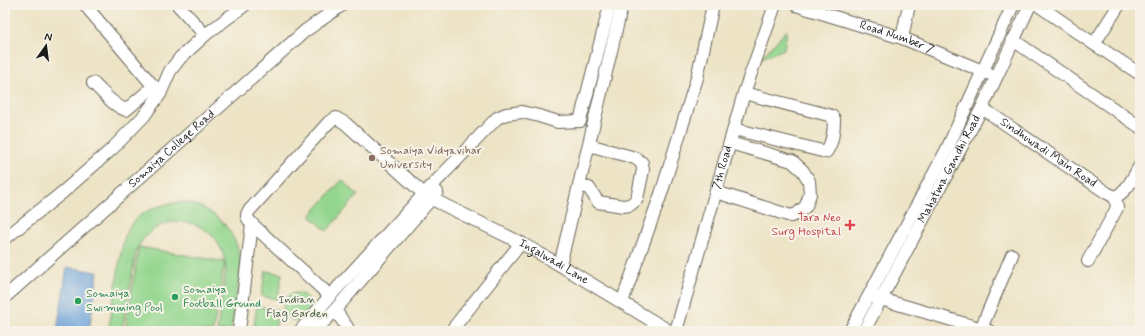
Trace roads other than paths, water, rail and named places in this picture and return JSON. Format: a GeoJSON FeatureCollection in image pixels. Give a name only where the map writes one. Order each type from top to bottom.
{"type":"FeatureCollection","features":[{"type":"Feature","properties":{"kind":"street"},"geometry":{"type":"LineString","coordinates":[[85,5],[157,90]]}},
{"type":"Feature","properties":{"kind":"street"},"geometry":{"type":"LineString","coordinates":[[178,5],[205,35]]}},
{"type":"Feature","properties":{"kind":"street"},"geometry":{"type":"LineString","coordinates":[[5,237],[63,192],[112,149],[144,116],[157,90],[180,58],[205,35],[245,5]]}},
{"type":"Feature","properties":{"kind":"street","name":"Somaiya College Road"},"geometry":{"type":"LineString","coordinates":[[5,297],[305,31],[342,5]]}},
{"type":"Feature","properties":{"kind":"street"},"geometry":{"type":"LineString","coordinates":[[315,331],[335,310],[490,124],[497,118],[506,114],[522,112],[558,122],[580,121],[610,5]]}},
{"type":"Feature","properties":{"kind":"street"},"geometry":{"type":"LineString","coordinates":[[560,265],[622,5]]}},
{"type":"Feature","properties":{"kind":"street"},"geometry":{"type":"LineString","coordinates":[[622,302],[662,194],[697,78],[713,5]]}},
{"type":"Feature","properties":{"kind":"street","name":"7th Road"},"geometry":{"type":"LineString","coordinates":[[676,331],[744,93],[775,5]]}},
{"type":"Feature","properties":{"kind":"street","name":"Road Number 7"},"geometry":{"type":"LineString","coordinates":[[796,5],[902,38],[996,76]]}},
{"type":"Feature","properties":{"kind":"street"},"geometry":{"type":"LineString","coordinates":[[902,38],[909,5]]}},
{"type":"Feature","properties":{"kind":"street","name":"Mahatma Gandhi Road"},"geometry":{"type":"LineString","coordinates":[[864,331],[875,297],[984,71],[1013,5]]}},
{"type":"Feature","properties":{"kind":"street","name":"Mahatma Gandhi Road"},"geometry":{"type":"LineString","coordinates":[[850,331],[875,297],[982,108],[1030,5]]}},
{"type":"Feature","properties":{"kind":"street"},"geometry":{"type":"LineString","coordinates":[[1038,5],[1140,74]]}},
{"type":"Feature","properties":{"kind":"street"},"geometry":{"type":"LineString","coordinates":[[1094,44],[1119,5]]}},
{"type":"Feature","properties":{"kind":"street"},"geometry":{"type":"LineString","coordinates":[[1014,40],[1140,127]]}},
{"type":"Feature","properties":{"kind":"street"},"geometry":{"type":"LineString","coordinates":[[93,83],[116,105],[126,110],[157,90]]}},
{"type":"Feature","properties":{"kind":"street"},"geometry":{"type":"LineString","coordinates":[[734,129],[826,152],[829,148],[834,133],[834,119],[832,116],[744,93]]}},
{"type":"Feature","properties":{"kind":"street","name":"Sindhuwadi Main Road"},"geometry":{"type":"LineString","coordinates":[[982,108],[1107,193],[1116,196]]}},
{"type":"Feature","properties":{"kind":"street","name":"Ingalwadi Lane"},"geometry":{"type":"LineString","coordinates":[[252,224],[247,217],[248,212],[330,122],[336,118],[344,123],[430,197],[521,243],[622,302],[668,331]]}},
{"type":"Feature","properties":{"kind":"street"},"geometry":{"type":"LineString","coordinates":[[716,192],[791,216],[798,214],[806,206],[810,194],[809,181],[803,171],[792,161],[730,143]]}},
{"type":"Feature","properties":{"kind":"street"},"geometry":{"type":"LineString","coordinates":[[579,185],[589,188],[598,202],[623,206],[630,205],[637,198],[643,170],[642,163],[635,158],[589,145]]}},
{"type":"Feature","properties":{"kind":"street"},"geometry":{"type":"LineString","coordinates":[[1088,261],[1117,208],[1116,196],[1124,191],[1140,166]]}},
{"type":"Feature","properties":{"kind":"street"},"geometry":{"type":"LineString","coordinates":[[300,331],[330,296],[430,197]]}},
{"type":"Feature","properties":{"kind":"street"},"geometry":{"type":"LineString","coordinates":[[252,224],[330,296]]}},
{"type":"Feature","properties":{"kind":"street"},"geometry":{"type":"LineString","coordinates":[[239,331],[252,224]]}},
{"type":"Feature","properties":{"kind":"street"},"geometry":{"type":"LineString","coordinates":[[451,331],[521,243]]}},
{"type":"Feature","properties":{"kind":"street"},"geometry":{"type":"LineString","coordinates":[[875,297],[984,330],[1012,255]]}},
{"type":"Feature","properties":{"kind":"street"},"geometry":{"type":"LineString","coordinates":[[335,310],[346,325],[347,329],[345,331]]}},
{"type":"Feature","properties":{"kind":"water","name":"Somaiya Swimming Pool"},"geometry":{"type":"Polygon","coordinates":[[[67,267],[98,272],[89,331],[57,330],[67,267]]]}},
{"type":"Feature","properties":{"kind":"place","name":"Somaiya Vidyavihar University"},"geometry":{"type":"Point","coordinates":[372,158]}},
{"type":"Feature","properties":{"kind":"place","name":"Tara Neo Surg Hospital"},"geometry":{"type":"Point","coordinates":[850,225]}},
{"type":"Feature","properties":{"kind":"place","name":"Somaiya Football Ground"},"geometry":{"type":"Point","coordinates":[175,297]}},
{"type":"Feature","properties":{"kind":"place","name":"Somaiya Swimming Pool"},"geometry":{"type":"Point","coordinates":[78,301]}},
{"type":"Feature","properties":{"kind":"park label","name":"Indian Flag Garden"},"geometry":{"type":"Point","coordinates":[297,307]}}]}
